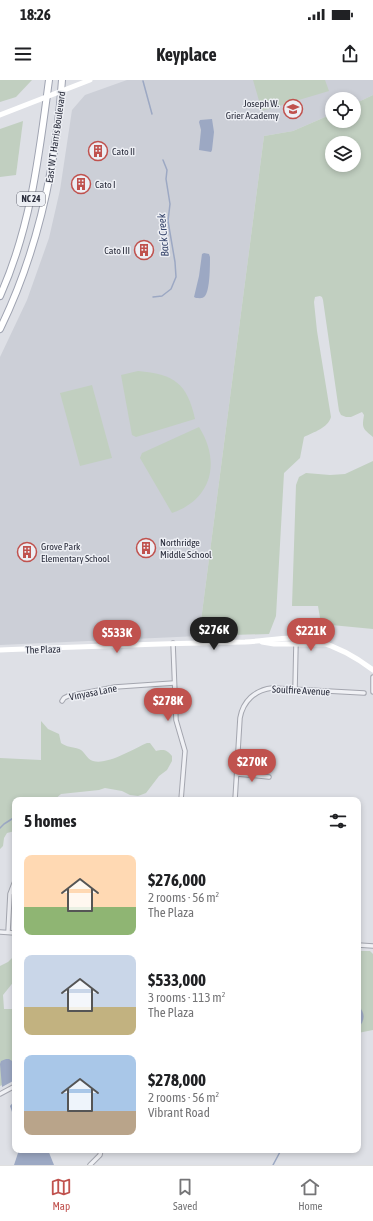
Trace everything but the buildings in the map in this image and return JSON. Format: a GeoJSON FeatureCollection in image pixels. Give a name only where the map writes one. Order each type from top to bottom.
{"type":"FeatureCollection","features":[{"type":"Feature","properties":{"kind":"main road","name":"East W T Harris Boulevard"},"geometry":{"type":"LineString","coordinates":[[0,296],[18,247],[31,201],[39,160],[49,80]]}},
{"type":"Feature","properties":{"kind":"main road","name":"East W T Harris Boulevard"},"geometry":{"type":"LineString","coordinates":[[0,329],[10,310],[25,271],[42,216],[52,166],[62,91],[62,80]]}},
{"type":"Feature","properties":{"kind":"street"},"geometry":{"type":"LineString","coordinates":[[0,115],[90,80]]}},
{"type":"Feature","properties":{"kind":"street","name":"The Plaza"},"geometry":{"type":"LineString","coordinates":[[254,642],[274,639],[318,641],[349,653],[373,670]]}},
{"type":"Feature","properties":{"kind":"street","name":"The Plaza"},"geometry":{"type":"LineString","coordinates":[[0,650],[173,643],[254,642],[274,644],[325,644]]}},
{"type":"Feature","properties":{"kind":"street"},"geometry":{"type":"LineString","coordinates":[[173,643],[176,720],[185,751],[182,797]]}},
{"type":"Feature","properties":{"kind":"street"},"geometry":{"type":"LineString","coordinates":[[295,690],[296,643]]}},
{"type":"Feature","properties":{"kind":"street"},"geometry":{"type":"LineString","coordinates":[[373,677],[373,692]]}},
{"type":"Feature","properties":{"kind":"street","name":"Vinyasa Lane"},"geometry":{"type":"LineString","coordinates":[[62,701],[68,696],[115,687],[174,683]]}},
{"type":"Feature","properties":{"kind":"street","name":"Soulfire Avenue"},"geometry":{"type":"LineString","coordinates":[[235,797],[240,718],[246,703],[254,695],[272,688],[364,693]]}},
{"type":"Feature","properties":{"kind":"street"},"geometry":{"type":"LineString","coordinates":[[236,774],[269,776]]}},
{"type":"Feature","properties":{"kind":"street"},"geometry":{"type":"LineString","coordinates":[[8,932],[10,894],[12,889]]}},
{"type":"Feature","properties":{"kind":"street"},"geometry":{"type":"LineString","coordinates":[[0,932],[12,932]]}},
{"type":"Feature","properties":{"kind":"street"},"geometry":{"type":"LineString","coordinates":[[361,946],[373,946]]}},
{"type":"Feature","properties":{"kind":"street"},"geometry":{"type":"LineString","coordinates":[[0,1094],[12,1088]]}},
{"type":"Feature","properties":{"kind":"street"},"geometry":{"type":"LineString","coordinates":[[90,1165],[100,1153]]}},
{"type":"Feature","properties":{"kind":"shaded area"},"geometry":{"type":"Polygon","coordinates":[[[127,80],[373,80],[373,95],[361,101],[361,92],[325,92],[325,117],[293,131],[264,136],[199,636],[0,645],[0,357],[27,300],[49,238],[60,190],[72,110],[85,95],[127,80]]]}},
{"type":"Feature","properties":{"kind":"green space"},"geometry":{"type":"Polygon","coordinates":[[[0,80],[32,80],[16,97],[0,102],[0,80]]]}},
{"type":"Feature","properties":{"kind":"green space"},"geometry":{"type":"Polygon","coordinates":[[[253,80],[325,80],[329,91],[262,111],[253,80]]]}},
{"type":"Feature","properties":{"kind":"green space"},"geometry":{"type":"Polygon","coordinates":[[[373,95],[373,437],[364,428],[364,415],[362,412],[351,417],[346,417],[341,415],[339,411],[323,300],[320,296],[315,297],[314,302],[317,331],[331,417],[324,427],[304,437],[300,458],[284,473],[276,616],[269,634],[199,636],[264,136],[293,131],[325,117],[325,128],[361,128],[361,101],[373,95]]]}},
{"type":"Feature","properties":{"kind":"green space"},"geometry":{"type":"Polygon","coordinates":[[[23,121],[16,175],[0,177],[0,129],[23,121]]]}},
{"type":"Feature","properties":{"kind":"green space"},"geometry":{"type":"Polygon","coordinates":[[[138,371],[161,375],[170,378],[177,383],[188,397],[195,419],[136,437],[132,435],[121,375],[138,371]]]}},
{"type":"Feature","properties":{"kind":"green space"},"geometry":{"type":"Polygon","coordinates":[[[92,385],[112,458],[80,466],[60,393],[92,385]]]}},
{"type":"Feature","properties":{"kind":"green space"},"geometry":{"type":"Polygon","coordinates":[[[199,427],[206,440],[210,453],[211,466],[209,478],[204,489],[196,499],[186,507],[172,513],[140,458],[142,453],[199,427]]]}},
{"type":"Feature","properties":{"kind":"green space"},"geometry":{"type":"Polygon","coordinates":[[[373,461],[373,629],[321,624],[318,606],[292,606],[296,485],[299,477],[306,473],[330,475],[345,474],[373,461]]]}},
{"type":"Feature","properties":{"kind":"green space"},"geometry":{"type":"Polygon","coordinates":[[[41,721],[48,729],[59,734],[61,743],[83,751],[89,759],[93,761],[99,762],[113,759],[147,743],[150,743],[156,751],[165,750],[172,756],[172,761],[167,770],[159,776],[146,793],[138,796],[105,788],[61,794],[58,797],[12,797],[12,832],[7,833],[4,838],[3,846],[0,849],[0,758],[41,760],[41,721]]]}},
{"type":"Feature","properties":{"kind":"green space"},"geometry":{"type":"Polygon","coordinates":[[[361,951],[370,951],[373,954],[373,1030],[361,1032],[361,951]]]}},
{"type":"Feature","properties":{"kind":"green space"},"geometry":{"type":"Polygon","coordinates":[[[12,958],[12,984],[3,995],[4,1009],[12,1009],[12,1080],[0,1086],[0,966],[12,958]]]}},
{"type":"Feature","properties":{"kind":"water"},"geometry":{"type":"Polygon","coordinates":[[[212,119],[214,132],[212,150],[211,152],[199,150],[201,130],[199,122],[200,120],[212,119]]]}},
{"type":"Feature","properties":{"kind":"water"},"geometry":{"type":"Polygon","coordinates":[[[202,254],[209,254],[210,257],[208,289],[204,297],[196,298],[194,297],[202,254]]]}},
{"type":"Feature","properties":{"kind":"water"},"geometry":{"type":"Polygon","coordinates":[[[361,1008],[364,1017],[361,1024],[361,1008]]]}},
{"type":"Feature","properties":{"kind":"water"},"geometry":{"type":"Polygon","coordinates":[[[9,1059],[12,1061],[12,1082],[2,1087],[0,1064],[1,1061],[9,1059]]]}},
{"type":"Feature","properties":{"kind":"water"},"geometry":{"type":"Polygon","coordinates":[[[18,1153],[49,1153],[54,1165],[14,1165],[18,1153]]]}},
{"type":"Feature","properties":{"kind":"waterway","name":"Back Creek"},"geometry":{"type":"LineString","coordinates":[[143,81],[152,114]]}},
{"type":"Feature","properties":{"kind":"waterway","name":"Back Creek"},"geometry":{"type":"LineString","coordinates":[[153,297],[162,296],[171,289],[176,277],[168,221],[170,204],[166,179],[167,170],[163,160]]}},
{"type":"Feature","properties":{"kind":"waterway"},"geometry":{"type":"LineString","coordinates":[[0,828],[12,819]]}},
{"type":"Feature","properties":{"kind":"waterway"},"geometry":{"type":"LineString","coordinates":[[273,1165],[279,1153]]}},
{"type":"Feature","properties":{"kind":"place","name":"Joseph W. Grier Academy"},"geometry":{"type":"Point","coordinates":[293,109]}},
{"type":"Feature","properties":{"kind":"place","name":"Cato II"},"geometry":{"type":"Point","coordinates":[98,151]}},
{"type":"Feature","properties":{"kind":"place","name":"Cato I"},"geometry":{"type":"Point","coordinates":[81,184]}},
{"type":"Feature","properties":{"kind":"place","name":"Cato III"},"geometry":{"type":"Point","coordinates":[144,250]}},
{"type":"Feature","properties":{"kind":"place","name":"Northridge Middle School"},"geometry":{"type":"Point","coordinates":[146,548]}},
{"type":"Feature","properties":{"kind":"place","name":"Grove Park Elementary School"},"geometry":{"type":"Point","coordinates":[27,552]}}]}
